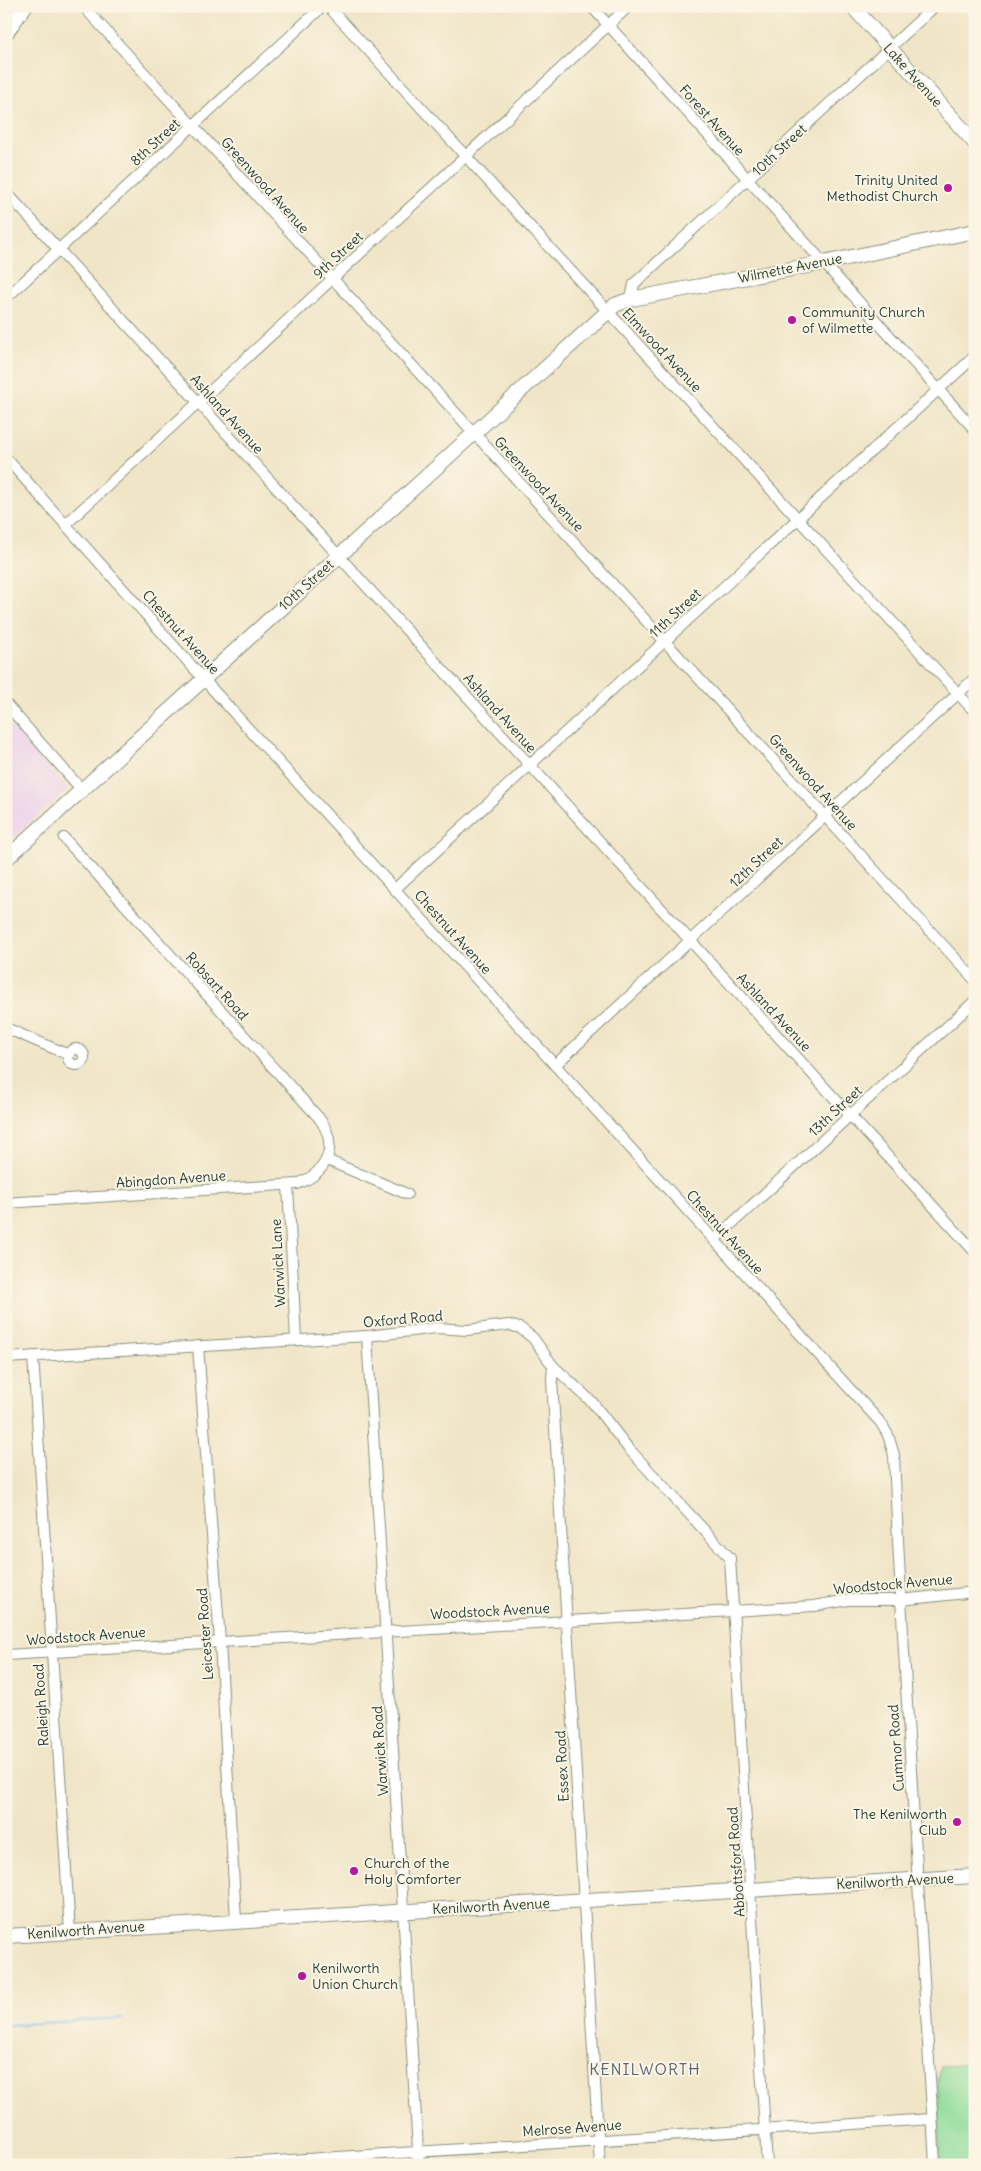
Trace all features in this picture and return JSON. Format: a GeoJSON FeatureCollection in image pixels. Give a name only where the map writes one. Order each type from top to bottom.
{"type":"FeatureCollection","features":[{"type":"Feature","properties":{"kind":"street"},"geometry":{"type":"LineString","coordinates":[[6,33],[25,6]]}},
{"type":"Feature","properties":{"kind":"street","name":"Greenwood Avenue"},"geometry":{"type":"LineString","coordinates":[[83,6],[975,980]]}},
{"type":"Feature","properties":{"kind":"street","name":"8th Street"},"geometry":{"type":"LineString","coordinates":[[6,298],[323,6]]}},
{"type":"Feature","properties":{"kind":"street","name":"Elmwood Avenue"},"geometry":{"type":"LineString","coordinates":[[328,6],[975,712]]}},
{"type":"Feature","properties":{"kind":"street","name":"Forest Avenue"},"geometry":{"type":"LineString","coordinates":[[591,6],[975,430]]}},
{"type":"Feature","properties":{"kind":"street","name":"9th Street"},"geometry":{"type":"LineString","coordinates":[[66,524],[629,6]]}},
{"type":"Feature","properties":{"kind":"street","name":"Lake Avenue"},"geometry":{"type":"LineString","coordinates":[[852,6],[975,143]]}},
{"type":"Feature","properties":{"kind":"street","name":"10th Street"},"geometry":{"type":"LineString","coordinates":[[631,299],[634,284],[935,6]]}},
{"type":"Feature","properties":{"kind":"street","name":"Ashland Avenue"},"geometry":{"type":"LineString","coordinates":[[6,192],[975,1252]]}},
{"type":"Feature","properties":{"kind":"street","name":"Wilmette Avenue"},"geometry":{"type":"LineString","coordinates":[[606,310],[631,299],[823,263],[975,231]]}},
{"type":"Feature","properties":{"kind":"street","name":"10th Street"},"geometry":{"type":"LineString","coordinates":[[6,859],[606,310]]}},
{"type":"Feature","properties":{"kind":"street","name":"11th Street"},"geometry":{"type":"LineString","coordinates":[[395,889],[975,356]]}},
{"type":"Feature","properties":{"kind":"street","name":"Chestnut Avenue"},"geometry":{"type":"LineString","coordinates":[[6,458],[395,889],[881,1422]]}},
{"type":"Feature","properties":{"kind":"street","name":"12th Street"},"geometry":{"type":"LineString","coordinates":[[555,1065],[975,678]]}},
{"type":"Feature","properties":{"kind":"street"},"geometry":{"type":"LineString","coordinates":[[6,704],[82,790]]}},
{"type":"Feature","properties":{"kind":"street","name":"Robsart Road"},"geometry":{"type":"LineString","coordinates":[[64,838],[318,1118],[328,1136],[327,1160]]}},
{"type":"Feature","properties":{"kind":"street","name":"13th Street"},"geometry":{"type":"LineString","coordinates":[[714,1240],[975,1001]]}},
{"type":"Feature","properties":{"kind":"street"},"geometry":{"type":"LineString","coordinates":[[6,1028],[68,1054]]}},
{"type":"Feature","properties":{"kind":"street"},"geometry":{"type":"LineString","coordinates":[[327,1160],[407,1194]]}},
{"type":"Feature","properties":{"kind":"street","name":"Abingdon Avenue"},"geometry":{"type":"LineString","coordinates":[[6,1203],[297,1184],[312,1178],[327,1160]]}},
{"type":"Feature","properties":{"kind":"street","name":"Warwick Lane"},"geometry":{"type":"LineString","coordinates":[[288,1185],[296,1340]]}},
{"type":"Feature","properties":{"kind":"street","name":"Oxford Road"},"geometry":{"type":"LineString","coordinates":[[6,1358],[368,1336],[437,1328],[467,1330],[509,1325],[520,1328],[533,1338],[553,1366],[592,1402],[628,1448],[730,1558]]}},
{"type":"Feature","properties":{"kind":"street","name":"Warwick Road"},"geometry":{"type":"LineString","coordinates":[[368,1336],[419,2165]]}},
{"type":"Feature","properties":{"kind":"street","name":"Leicester Road"},"geometry":{"type":"LineString","coordinates":[[198,1346],[220,1642],[236,1920]]}},
{"type":"Feature","properties":{"kind":"street","name":"Raleigh Road"},"geometry":{"type":"LineString","coordinates":[[33,1356],[70,1932]]}},
{"type":"Feature","properties":{"kind":"street","name":"Essex Road"},"geometry":{"type":"LineString","coordinates":[[553,1366],[552,1380],[600,2165]]}},
{"type":"Feature","properties":{"kind":"street","name":"Cumnor Road"},"geometry":{"type":"LineString","coordinates":[[881,1422],[888,1435],[894,1455],[900,1600],[934,2165]]}},
{"type":"Feature","properties":{"kind":"street","name":"Abbottsford Road"},"geometry":{"type":"LineString","coordinates":[[730,1558],[767,2165]]}},
{"type":"Feature","properties":{"kind":"street","name":"Woodstock Avenue"},"geometry":{"type":"LineString","coordinates":[[6,1655],[814,1606],[848,1600],[900,1600],[975,1592]]}},
{"type":"Feature","properties":{"kind":"street","name":"Kenilworth Avenue"},"geometry":{"type":"LineString","coordinates":[[6,1936],[236,1920],[583,1901],[975,1876]]}},
{"type":"Feature","properties":{"kind":"street","name":"Melrose Avenue"},"geometry":{"type":"LineString","coordinates":[[213,2165],[932,2119]]}},
{"type":"Feature","properties":{"kind":"shaded area"},"geometry":{"type":"Polygon","coordinates":[[[6,720],[68,789],[6,844],[6,720]]]}},
{"type":"Feature","properties":{"kind":"green space"},"geometry":{"type":"Polygon","coordinates":[[[975,2064],[975,2165],[940,2165],[938,2082],[941,2066],[975,2064]]]}},
{"type":"Feature","properties":{"kind":"waterway"},"geometry":{"type":"LineString","coordinates":[[6,2025],[122,2018]]}},
{"type":"Feature","properties":{"kind":"place","name":"Trinity United Methodist Church"},"geometry":{"type":"Point","coordinates":[948,188]}},
{"type":"Feature","properties":{"kind":"place","name":"Community Church of Wilmette"},"geometry":{"type":"Point","coordinates":[792,320]}},
{"type":"Feature","properties":{"kind":"place","name":"The Kenilworth Club"},"geometry":{"type":"Point","coordinates":[957,1822]}},
{"type":"Feature","properties":{"kind":"place","name":"Church of the Holy Comforter"},"geometry":{"type":"Point","coordinates":[354,1871]}},
{"type":"Feature","properties":{"kind":"place","name":"Kenilworth Union Church"},"geometry":{"type":"Point","coordinates":[302,1976]}},
{"type":"Feature","properties":{"kind":"district","name":"KENILWORTH"},"geometry":{"type":"Point","coordinates":[645,2069]}}]}
